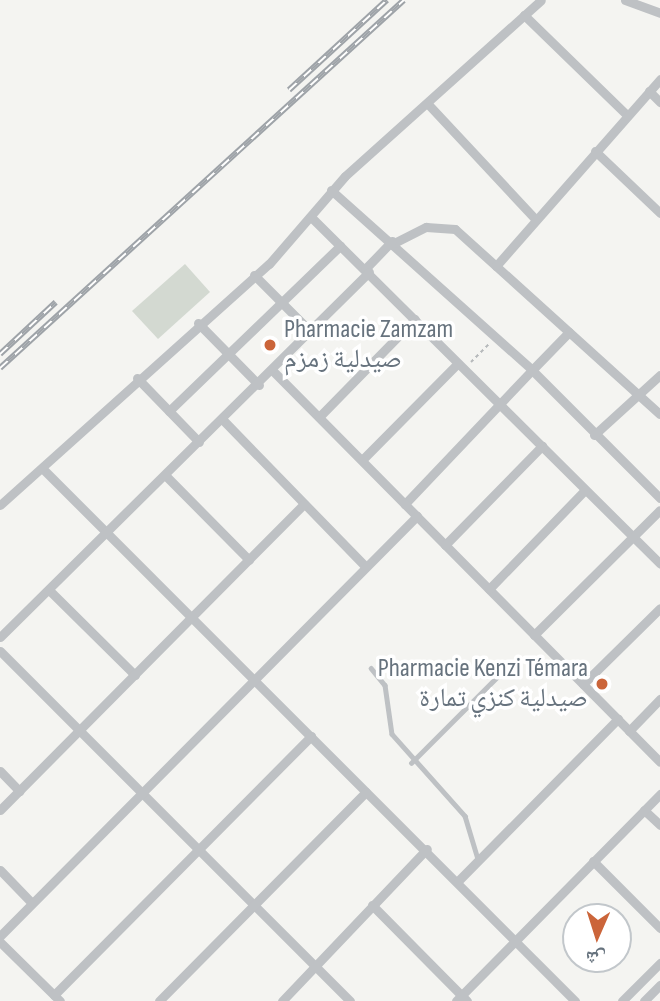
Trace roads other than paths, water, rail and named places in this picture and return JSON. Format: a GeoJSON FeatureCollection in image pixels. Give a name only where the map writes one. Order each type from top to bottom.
{"type":"FeatureCollection","features":[{"type":"Feature","properties":{"kind":"street"},"geometry":{"type":"LineString","coordinates":[[0,505],[254,275],[311,217],[331,190],[541,0]]}},
{"type":"Feature","properties":{"kind":"street"},"geometry":{"type":"LineString","coordinates":[[625,0],[660,13]]}},
{"type":"Feature","properties":{"kind":"street"},"geometry":{"type":"LineString","coordinates":[[524,15],[627,116]]}},
{"type":"Feature","properties":{"kind":"street"},"geometry":{"type":"LineString","coordinates":[[496,266],[660,79]]}},
{"type":"Feature","properties":{"kind":"street"},"geometry":{"type":"LineString","coordinates":[[649,91],[660,102]]}},
{"type":"Feature","properties":{"kind":"street"},"geometry":{"type":"LineString","coordinates":[[427,103],[535,219]]}},
{"type":"Feature","properties":{"kind":"street"},"geometry":{"type":"LineString","coordinates":[[595,151],[660,213]]}},
{"type":"Feature","properties":{"kind":"street"},"geometry":{"type":"LineString","coordinates":[[331,190],[496,335],[660,498]]}},
{"type":"Feature","properties":{"kind":"street"},"geometry":{"type":"LineString","coordinates":[[311,217],[660,564]]}},
{"type":"Feature","properties":{"kind":"street"},"geometry":{"type":"LineString","coordinates":[[0,637],[273,371],[393,242],[445,225],[496,266],[660,414]]}},
{"type":"Feature","properties":{"kind":"street"},"geometry":{"type":"LineString","coordinates":[[169,411],[340,246]]}},
{"type":"Feature","properties":{"kind":"street"},"geometry":{"type":"LineString","coordinates":[[254,275],[284,302],[311,332]]}},
{"type":"Feature","properties":{"kind":"street"},"geometry":{"type":"LineString","coordinates":[[319,417],[415,319]]}},
{"type":"Feature","properties":{"kind":"street"},"geometry":{"type":"LineString","coordinates":[[198,323],[259,385]]}},
{"type":"Feature","properties":{"kind":"street"},"geometry":{"type":"LineString","coordinates":[[405,504],[502,407],[532,370],[569,332]]}},
{"type":"Feature","properties":{"kind":"street"},"geometry":{"type":"LineString","coordinates":[[362,460],[461,366]]}},
{"type":"Feature","properties":{"kind":"street"},"geometry":{"type":"LineString","coordinates":[[273,371],[660,762]]}},
{"type":"Feature","properties":{"kind":"street"},"geometry":{"type":"LineString","coordinates":[[594,435],[660,375]]}},
{"type":"Feature","properties":{"kind":"street"},"geometry":{"type":"LineString","coordinates":[[137,379],[200,442]]}},
{"type":"Feature","properties":{"kind":"street"},"geometry":{"type":"LineString","coordinates":[[223,420],[365,566]]}},
{"type":"Feature","properties":{"kind":"street"},"geometry":{"type":"LineString","coordinates":[[445,545],[542,446]]}},
{"type":"Feature","properties":{"kind":"street"},"geometry":{"type":"LineString","coordinates":[[42,468],[366,792],[427,849],[575,1001]]}},
{"type":"Feature","properties":{"kind":"street"},"geometry":{"type":"LineString","coordinates":[[166,476],[249,560]]}},
{"type":"Feature","properties":{"kind":"street"},"geometry":{"type":"LineString","coordinates":[[489,589],[585,489]]}},
{"type":"Feature","properties":{"kind":"street"},"geometry":{"type":"LineString","coordinates":[[0,810],[193,619],[304,504]]}},
{"type":"Feature","properties":{"kind":"street"},"geometry":{"type":"LineString","coordinates":[[0,936],[417,516]]}},
{"type":"Feature","properties":{"kind":"street"},"geometry":{"type":"LineString","coordinates":[[534,635],[658,516]]}},
{"type":"Feature","properties":{"kind":"street"},"geometry":{"type":"LineString","coordinates":[[50,590],[135,676]]}},
{"type":"Feature","properties":{"kind":"street"},"geometry":{"type":"LineString","coordinates":[[583,684],[660,608]]}},
{"type":"Feature","properties":{"kind":"street"},"geometry":{"type":"LineString","coordinates":[[0,651],[350,1001]]}},
{"type":"Feature","properties":{"kind":"street"},"geometry":{"type":"LineString","coordinates":[[629,731],[660,699]]}},
{"type":"Feature","properties":{"kind":"street"},"geometry":{"type":"LineString","coordinates":[[458,881],[618,719]]}},
{"type":"Feature","properties":{"kind":"street"},"geometry":{"type":"LineString","coordinates":[[0,942],[57,998],[311,736]]}},
{"type":"Feature","properties":{"kind":"street"},"geometry":{"type":"LineString","coordinates":[[0,771],[19,791]]}},
{"type":"Feature","properties":{"kind":"street"},"geometry":{"type":"LineString","coordinates":[[159,1001],[366,792]]}},
{"type":"Feature","properties":{"kind":"street"},"geometry":{"type":"LineString","coordinates":[[373,905],[461,999],[516,939],[660,793]]}},
{"type":"Feature","properties":{"kind":"street"},"geometry":{"type":"LineString","coordinates":[[644,810],[660,825]]}},
{"type":"Feature","properties":{"kind":"street"},"geometry":{"type":"LineString","coordinates":[[282,1001],[427,849]]}},
{"type":"Feature","properties":{"kind":"street"},"geometry":{"type":"LineString","coordinates":[[593,862],[660,928]]}},
{"type":"Feature","properties":{"kind":"street"},"geometry":{"type":"LineString","coordinates":[[0,870],[32,903]]}},
{"type":"Feature","properties":{"kind":"street"},"geometry":{"type":"LineString","coordinates":[[622,1001],[660,963]]}},
{"type":"Feature","properties":{"kind":"street"},"geometry":{"type":"LineString","coordinates":[[644,1001],[660,985]]}},
{"type":"Feature","properties":{"kind":"lane"},"geometry":{"type":"LineString","coordinates":[[411,763],[510,664]]}},
{"type":"Feature","properties":{"kind":"lane"},"geometry":{"type":"LineString","coordinates":[[371,668],[383,679],[391,734],[411,763],[465,816],[478,860]]}},
{"type":"Feature","properties":{"kind":"railway"},"geometry":{"type":"LineString","coordinates":[[289,90],[387,0]]}},
{"type":"Feature","properties":{"kind":"railway"},"geometry":{"type":"LineString","coordinates":[[0,368],[404,0]]}},
{"type":"Feature","properties":{"kind":"railway"},"geometry":{"type":"LineString","coordinates":[[0,354],[56,302]]}},
{"type":"Feature","properties":{"kind":"place","name":"Pharmacie Zamzam صيدلية زمزم"},"geometry":{"type":"Point","coordinates":[270,345]}},
{"type":"Feature","properties":{"kind":"place","name":"Pharmacie Kenzi Témara صيدلية كنزي تمارة"},"geometry":{"type":"Point","coordinates":[602,684]}}]}
